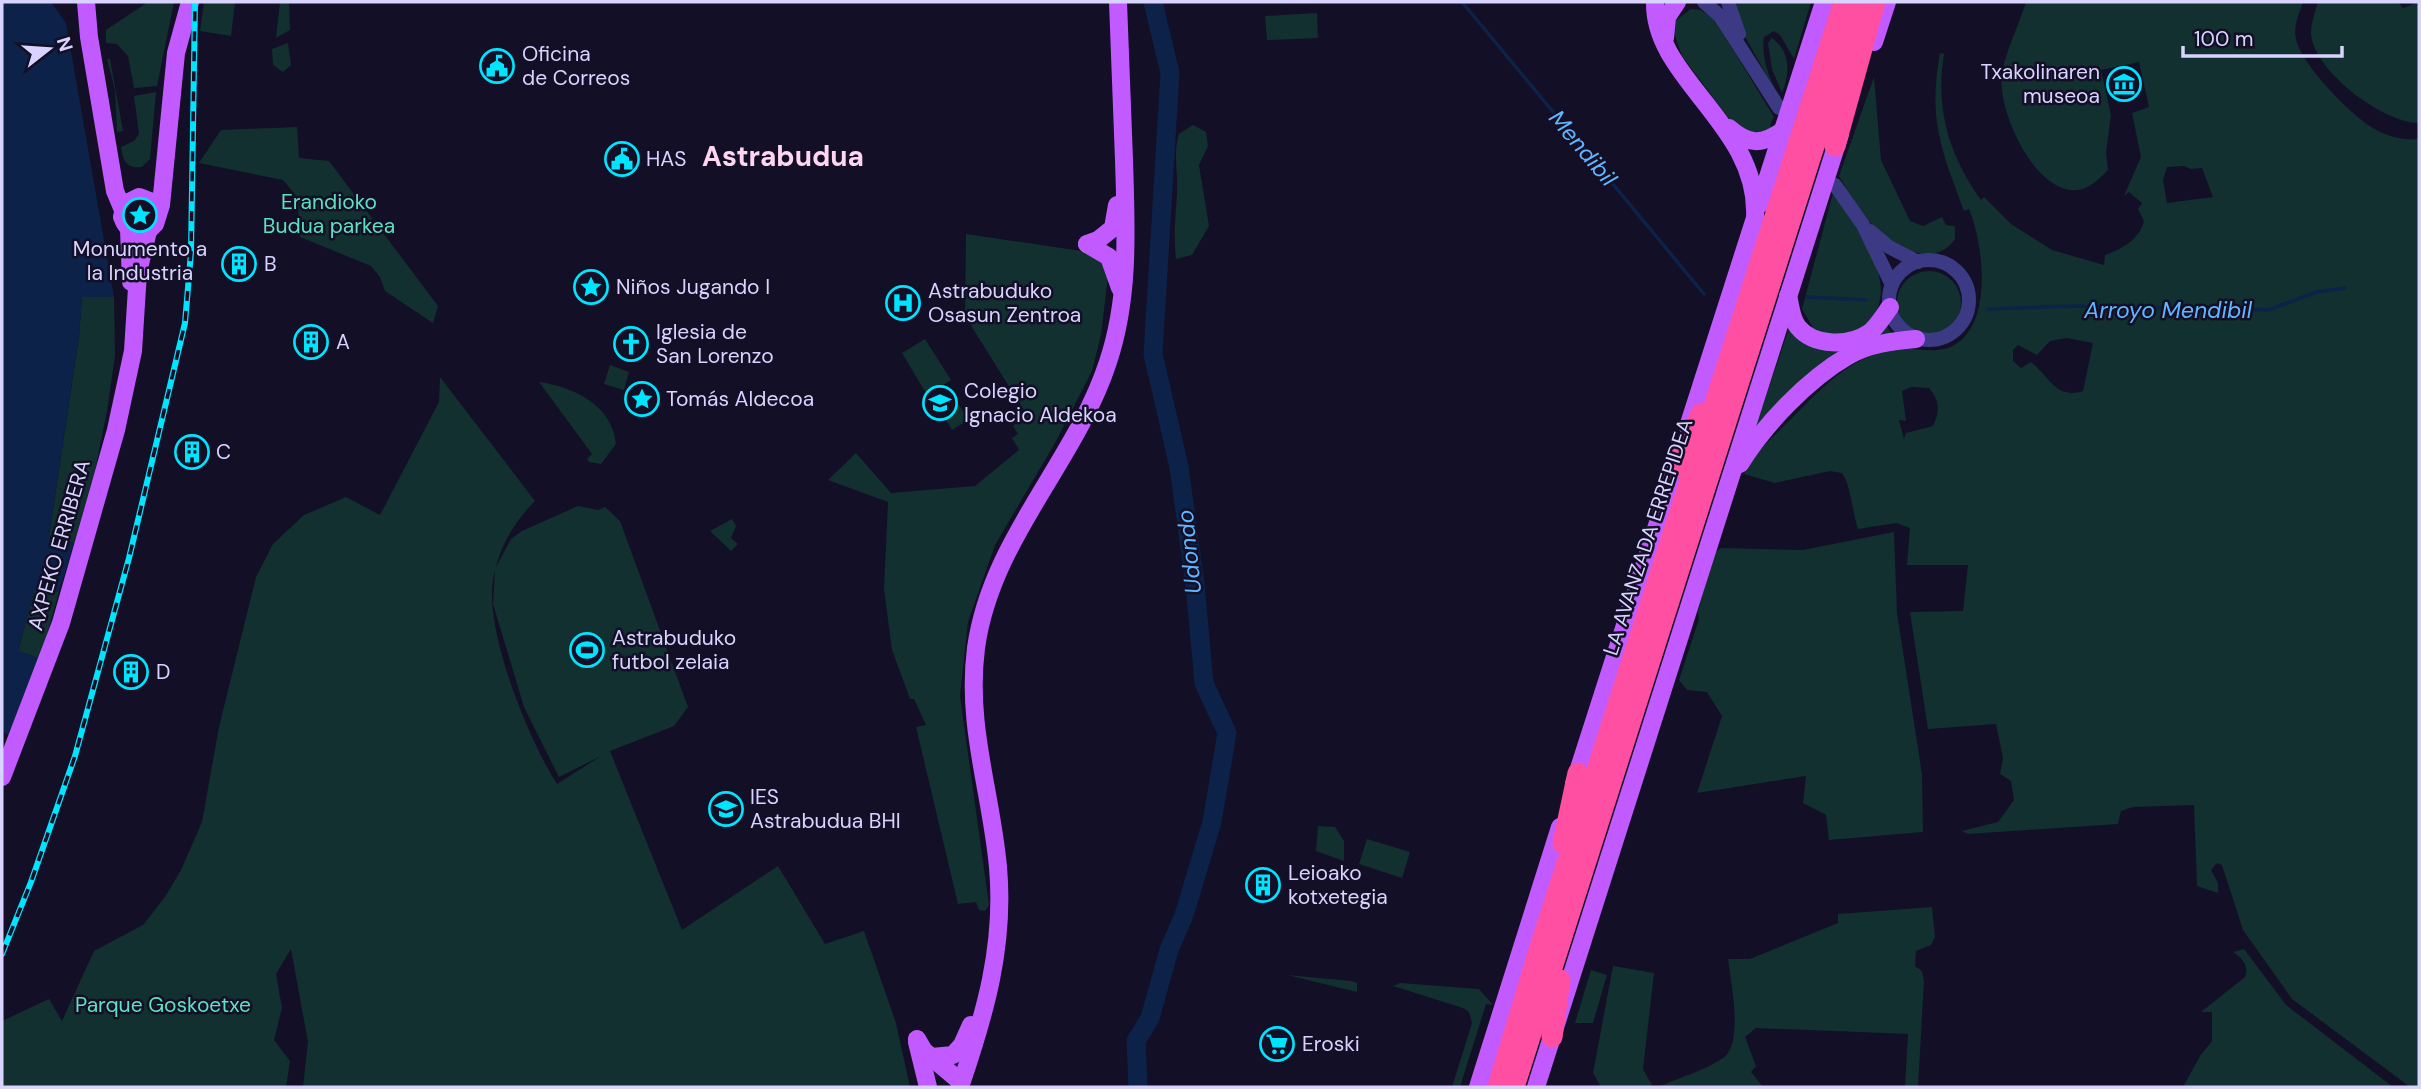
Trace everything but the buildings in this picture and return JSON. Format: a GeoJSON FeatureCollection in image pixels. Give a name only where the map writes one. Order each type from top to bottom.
{"type":"FeatureCollection","features":[{"type":"Feature","properties":{"kind":"highway","name":"LA AVANZADA ERREPIDEA"},"geometry":{"type":"LineString","coordinates":[[1499,1087],[1540,947],[1844,2]]}},
{"type":"Feature","properties":{"kind":"highway","name":"LA AVANZADA ERREPIDEA"},"geometry":{"type":"LineString","coordinates":[[1514,1087],[1860,2]]}},
{"type":"Feature","properties":{"kind":"highway"},"geometry":{"type":"LineString","coordinates":[[1835,146],[1875,2]]}},
{"type":"Feature","properties":{"kind":"highway"},"geometry":{"type":"LineString","coordinates":[[1675,467],[1699,419],[1776,212]]}},
{"type":"Feature","properties":{"kind":"highway"},"geometry":{"type":"LineString","coordinates":[[1540,947],[1578,773]]}},
{"type":"Feature","properties":{"kind":"highway"},"geometry":{"type":"LineString","coordinates":[[1552,1037],[1573,906]]}},
{"type":"Feature","properties":{"kind":"main road"},"geometry":{"type":"LineString","coordinates":[[88,2],[116,168],[123,187],[134,202],[155,205],[158,215]]}},
{"type":"Feature","properties":{"kind":"main road"},"geometry":{"type":"LineString","coordinates":[[163,173],[153,190],[134,202],[122,217],[129,229],[138,233],[148,231],[155,224],[158,215],[163,173],[170,96],[176,53],[190,2]]}},
{"type":"Feature","properties":{"kind":"main road"},"geometry":{"type":"LineString","coordinates":[[992,985],[962,1045],[953,1055],[928,1071],[934,1081],[960,1085],[992,985],[999,939],[998,865],[974,717],[976,647],[992,588],[1014,535],[1096,394],[1108,363],[1123,299],[1126,232],[1118,2]]}},
{"type":"Feature","properties":{"kind":"main road"},"geometry":{"type":"LineString","coordinates":[[1655,2],[1657,28],[1667,49],[1721,121],[1754,184],[1755,218]]}},
{"type":"Feature","properties":{"kind":"main road"},"geometry":{"type":"LineString","coordinates":[[1667,49],[1666,22],[1677,2]]}},
{"type":"Feature","properties":{"kind":"main road"},"geometry":{"type":"LineString","coordinates":[[1478,1087],[1824,2]]}},
{"type":"Feature","properties":{"kind":"main road"},"geometry":{"type":"LineString","coordinates":[[1536,1087],[1835,146],[1887,2]]}},
{"type":"Feature","properties":{"kind":"main road"},"geometry":{"type":"LineString","coordinates":[[1721,121],[1743,139],[1754,143],[1768,141],[1783,131]]}},
{"type":"Feature","properties":{"kind":"main road"},"geometry":{"type":"LineString","coordinates":[[1123,135],[1114,228],[1098,240],[1087,244],[1109,257],[1123,299]]}},
{"type":"Feature","properties":{"kind":"main road","name":"AXPEKO ERRIBERA"},"geometry":{"type":"LineString","coordinates":[[129,229],[129,267],[136,319]]}},
{"type":"Feature","properties":{"kind":"main road","name":"AXPEKO ERRIBERA"},"geometry":{"type":"LineString","coordinates":[[2,777],[61,623],[116,430],[133,351],[138,272],[148,231]]}},
{"type":"Feature","properties":{"kind":"main road"},"geometry":{"type":"LineString","coordinates":[[1098,249],[1112,244],[1126,232]]}},
{"type":"Feature","properties":{"kind":"main road"},"geometry":{"type":"LineString","coordinates":[[1788,296],[1793,318],[1799,329],[1820,342],[1852,341],[1870,332],[1890,307]]}},
{"type":"Feature","properties":{"kind":"main road"},"geometry":{"type":"LineString","coordinates":[[1727,485],[1769,424],[1826,371],[1862,349],[1916,339]]}},
{"type":"Feature","properties":{"kind":"street"},"geometry":{"type":"LineString","coordinates":[[1704,2],[1720,16],[1757,78],[1779,108]]}},
{"type":"Feature","properties":{"kind":"street"},"geometry":{"type":"LineString","coordinates":[[1728,2],[1757,78]]}},
{"type":"Feature","properties":{"kind":"street"},"geometry":{"type":"LineString","coordinates":[[1835,185],[1863,225],[1892,285],[1890,307],[1899,326],[1916,339],[1930,341],[1955,332],[1964,321],[1969,296],[1966,284],[1951,266],[1929,260],[1918,262],[1907,267],[1892,285]]}},
{"type":"Feature","properties":{"kind":"street"},"geometry":{"type":"LineString","coordinates":[[1863,225],[1889,247],[1918,262]]}},
{"type":"Feature","properties":{"kind":"green space"},"geometry":{"type":"Polygon","coordinates":[[[148,2],[174,2],[157,86],[134,88],[128,56],[117,44],[106,43],[106,30],[148,2]]]}},
{"type":"Feature","properties":{"kind":"green space"},"geometry":{"type":"Polygon","coordinates":[[[204,2],[235,2],[231,36],[200,31],[204,2]]]}},
{"type":"Feature","properties":{"kind":"green space"},"geometry":{"type":"Polygon","coordinates":[[[280,2],[289,2],[290,30],[276,38],[280,2]]]}},
{"type":"Feature","properties":{"kind":"green space"},"geometry":{"type":"Polygon","coordinates":[[[1736,2],[1811,2],[1794,59],[1780,35],[1774,31],[1764,37],[1767,69],[1780,99],[1744,35],[1736,2]]]}},
{"type":"Feature","properties":{"kind":"green space"},"geometry":{"type":"Polygon","coordinates":[[[2026,2],[2303,2],[2295,34],[2300,49],[2316,74],[2340,100],[2373,128],[2395,137],[2419,139],[2419,1087],[2410,1087],[2292,999],[2243,930],[2222,865],[2217,863],[2211,870],[2218,883],[2218,893],[2197,886],[2194,805],[2133,807],[2121,811],[2118,824],[1968,834],[1962,831],[1998,822],[2014,800],[2011,781],[2000,774],[2003,758],[1996,724],[1928,729],[1910,612],[1963,611],[1968,565],[1907,565],[1910,528],[1896,523],[1858,529],[1842,473],[1830,471],[1775,483],[1744,474],[1765,445],[1817,393],[1855,363],[1887,350],[1934,350],[1952,346],[1970,329],[1977,314],[1982,278],[1978,240],[1969,209],[1964,211],[1949,170],[1936,116],[1935,97],[1940,53],[1944,54],[1941,94],[1947,131],[1960,166],[1981,200],[1984,197],[2011,224],[2052,250],[2104,265],[2105,255],[2134,239],[2142,228],[2144,221],[2138,209],[2142,203],[2129,192],[2124,196],[2141,157],[2132,113],[2149,107],[2139,62],[2101,70],[2111,115],[2106,153],[2108,170],[2086,188],[2061,188],[2046,178],[2033,164],[2021,146],[2005,107],[2002,73],[2026,2]],[[2184,166],[2167,167],[2163,180],[2167,203],[2213,197],[2202,168],[2191,169],[2184,166]],[[2067,338],[2050,341],[2037,355],[2018,345],[2013,350],[2013,361],[2021,368],[2031,362],[2054,385],[2066,392],[2083,391],[2093,343],[2067,338]],[[1912,387],[1902,391],[1906,421],[1899,420],[1904,439],[1906,433],[1933,426],[1938,406],[1929,388],[1912,387]]]}},
{"type":"Feature","properties":{"kind":"green space"},"geometry":{"type":"Polygon","coordinates":[[[2318,2],[2398,2],[2403,8],[2419,2],[2419,123],[2404,121],[2370,105],[2337,79],[2324,64],[2315,49],[2311,34],[2318,2]]]}},
{"type":"Feature","properties":{"kind":"green space"},"geometry":{"type":"Polygon","coordinates":[[[1691,9],[1701,10],[1715,20],[1774,117],[1770,125],[1774,130],[1755,137],[1730,120],[1682,56],[1673,30],[1675,21],[1691,9]]]}},
{"type":"Feature","properties":{"kind":"green space"},"geometry":{"type":"Polygon","coordinates":[[[1317,13],[1318,38],[1267,40],[1265,16],[1317,13]]]}},
{"type":"Feature","properties":{"kind":"green space"},"geometry":{"type":"Polygon","coordinates":[[[1772,38],[1786,57],[1787,71],[1782,93],[1772,69],[1768,43],[1772,38]]]}},
{"type":"Feature","properties":{"kind":"green space"},"geometry":{"type":"Polygon","coordinates":[[[288,43],[291,65],[283,72],[273,65],[272,49],[288,43]]]}},
{"type":"Feature","properties":{"kind":"green space"},"geometry":{"type":"Polygon","coordinates":[[[107,59],[110,59],[123,131],[117,132],[115,90],[107,59]]]}},
{"type":"Feature","properties":{"kind":"green space"},"geometry":{"type":"Polygon","coordinates":[[[1874,77],[1881,160],[1910,221],[1923,226],[1942,217],[1946,225],[1955,226],[1955,239],[1945,249],[1922,254],[1896,244],[1874,227],[1862,213],[1839,176],[1874,77]]]}},
{"type":"Feature","properties":{"kind":"green space"},"geometry":{"type":"Polygon","coordinates":[[[156,92],[150,159],[142,167],[132,167],[124,160],[121,147],[134,141],[139,134],[134,96],[156,92]]]}},
{"type":"Feature","properties":{"kind":"green space"},"geometry":{"type":"Polygon","coordinates":[[[1193,125],[1206,132],[1208,146],[1199,165],[1209,226],[1192,255],[1176,259],[1176,149],[1179,134],[1193,125]]]}},
{"type":"Feature","properties":{"kind":"green space","name":"Erandioko Budua parkea"},"geometry":{"type":"Polygon","coordinates":[[[297,127],[299,158],[329,161],[438,306],[433,323],[385,291],[380,277],[371,266],[300,237],[297,197],[283,180],[199,163],[221,130],[297,127]]]}},
{"type":"Feature","properties":{"kind":"green space"},"geometry":{"type":"Polygon","coordinates":[[[1833,193],[1873,257],[1881,293],[1877,309],[1866,324],[1854,332],[1842,335],[1815,331],[1802,309],[1833,193]]]}},
{"type":"Feature","properties":{"kind":"green space"},"geometry":{"type":"Polygon","coordinates":[[[966,234],[1095,253],[1104,262],[1108,276],[1101,335],[1092,371],[1055,443],[995,545],[968,622],[960,696],[989,905],[985,911],[979,910],[976,902],[958,904],[916,727],[926,725],[914,699],[910,699],[892,650],[884,589],[888,502],[828,480],[856,453],[891,493],[975,486],[1019,450],[1012,438],[1018,434],[1013,426],[1027,415],[965,316],[966,234]]]}},
{"type":"Feature","properties":{"kind":"green space"},"geometry":{"type":"Polygon","coordinates":[[[1923,271],[1935,271],[1952,280],[1959,291],[1959,315],[1952,326],[1935,335],[1923,335],[1911,330],[1902,321],[1897,309],[1897,297],[1902,285],[1911,276],[1923,271]]]}},
{"type":"Feature","properties":{"kind":"green space"},"geometry":{"type":"Polygon","coordinates":[[[82,296],[114,297],[115,356],[96,466],[74,543],[49,536],[79,336],[82,296]]]}},
{"type":"Feature","properties":{"kind":"green space"},"geometry":{"type":"Polygon","coordinates":[[[1883,321],[1893,335],[1871,342],[1752,438],[1791,322],[1814,346],[1883,321]]]}},
{"type":"Feature","properties":{"kind":"green space"},"geometry":{"type":"Polygon","coordinates":[[[925,339],[951,380],[927,395],[902,353],[925,339]]]}},
{"type":"Feature","properties":{"kind":"green space"},"geometry":{"type":"Polygon","coordinates":[[[610,365],[629,372],[624,390],[604,384],[610,365]]]}},
{"type":"Feature","properties":{"kind":"green space","name":"Parque Goskoetxe"},"geometry":{"type":"Polygon","coordinates":[[[440,377],[535,501],[511,531],[496,567],[511,539],[522,531],[578,506],[598,510],[605,507],[620,521],[688,707],[674,726],[610,751],[682,930],[778,866],[825,944],[864,931],[896,1023],[910,1087],[303,1087],[308,1042],[291,949],[276,974],[282,1008],[274,1040],[290,1061],[286,1087],[2,1087],[2,1021],[49,999],[62,1021],[94,951],[143,925],[165,897],[181,870],[202,822],[219,727],[256,577],[273,544],[304,515],[346,497],[380,515],[439,402],[440,377]],[[495,571],[492,592],[494,619],[509,680],[533,739],[557,784],[601,756],[559,777],[524,707],[493,604],[495,571]]]}},
{"type":"Feature","properties":{"kind":"green space"},"geometry":{"type":"Polygon","coordinates":[[[539,382],[578,394],[589,400],[607,419],[616,444],[601,464],[589,462],[587,459],[592,454],[539,382]]]}},
{"type":"Feature","properties":{"kind":"green space"},"geometry":{"type":"Polygon","coordinates":[[[950,390],[968,420],[952,430],[934,400],[950,390]]]}},
{"type":"Feature","properties":{"kind":"green space"},"geometry":{"type":"Polygon","coordinates":[[[732,519],[736,526],[731,538],[738,544],[731,551],[710,531],[732,519]]]}},
{"type":"Feature","properties":{"kind":"green space"},"geometry":{"type":"Polygon","coordinates":[[[1894,532],[1897,613],[1922,774],[1923,832],[1829,840],[1826,815],[1803,803],[1806,776],[1697,793],[1722,716],[1707,692],[1687,690],[1679,680],[1699,619],[1698,611],[1714,553],[1721,548],[1803,550],[1894,532]]]}},
{"type":"Feature","properties":{"kind":"green space"},"geometry":{"type":"Polygon","coordinates":[[[35,588],[59,592],[40,659],[18,651],[35,588]]]}},
{"type":"Feature","properties":{"kind":"green space"},"geometry":{"type":"Polygon","coordinates":[[[1318,826],[1335,827],[1344,841],[1344,861],[1316,851],[1318,826]]]}},
{"type":"Feature","properties":{"kind":"green space"},"geometry":{"type":"Polygon","coordinates":[[[1367,839],[1410,852],[1402,878],[1359,864],[1367,839]]]}},
{"type":"Feature","properties":{"kind":"green space"},"geometry":{"type":"Polygon","coordinates":[[[1932,907],[1935,937],[1931,945],[1916,951],[1915,966],[1922,971],[1924,981],[1918,1087],[1905,1087],[1908,1034],[1756,1028],[1745,1037],[1756,1066],[1751,1072],[1763,1087],[1658,1087],[1708,1067],[1729,1051],[1735,1027],[1735,1012],[1728,959],[1750,959],[1838,923],[1838,914],[1932,907]]]}},
{"type":"Feature","properties":{"kind":"green space"},"geometry":{"type":"Polygon","coordinates":[[[2244,949],[2286,1005],[2393,1087],[2183,1087],[2200,1056],[2212,1041],[2212,1012],[2201,1012],[2245,977],[2244,963],[2233,952],[2244,949]]]}},
{"type":"Feature","properties":{"kind":"green space"},"geometry":{"type":"Polygon","coordinates":[[[1613,966],[1654,973],[1643,1069],[1653,1087],[1601,1087],[1593,1073],[1613,966]]]}},
{"type":"Feature","properties":{"kind":"green space"},"geometry":{"type":"Polygon","coordinates":[[[1591,970],[1607,975],[1593,1023],[1575,1023],[1591,970]]]}},
{"type":"Feature","properties":{"kind":"green space"},"geometry":{"type":"Polygon","coordinates":[[[1287,975],[1351,981],[1357,983],[1357,992],[1287,975]]]}},
{"type":"Feature","properties":{"kind":"green space"},"geometry":{"type":"Polygon","coordinates":[[[1400,983],[1479,989],[1493,1005],[1486,1004],[1460,1087],[1452,1087],[1472,1023],[1469,1012],[1393,986],[1400,983]]]}},
{"type":"Feature","properties":{"kind":"water"},"geometry":{"type":"Polygon","coordinates":[[[2,2],[51,2],[66,23],[114,297],[82,297],[79,336],[49,535],[74,543],[59,592],[35,588],[18,650],[40,659],[9,735],[2,732],[2,2]]]}},
{"type":"Feature","properties":{"kind":"waterway","name":"Udondo"},"geometry":{"type":"LineString","coordinates":[[1138,1087],[1136,1041],[1150,1018],[1169,950],[1184,915],[1212,822],[1227,733],[1204,683],[1195,584],[1179,467],[1153,354],[1170,73],[1153,2]]}},
{"type":"Feature","properties":{"kind":"waterway","name":"Mendibil"},"geometry":{"type":"LineString","coordinates":[[1462,2],[1704,294]]}},
{"type":"Feature","properties":{"kind":"waterway","name":"Arroyo Mendibil"},"geometry":{"type":"LineString","coordinates":[[1988,309],[2073,306],[2268,310],[2317,292],[2345,288]]}},
{"type":"Feature","properties":{"kind":"waterway","name":"Arroyo Mendibil"},"geometry":{"type":"LineString","coordinates":[[1807,297],[1866,300]]}},
{"type":"Feature","properties":{"kind":"railway"},"geometry":{"type":"LineString","coordinates":[[2,954],[31,882],[75,756],[129,558],[185,323],[191,252],[195,2]]}},
{"type":"Feature","properties":{"kind":"place","name":"Oficina de Correos"},"geometry":{"type":"Point","coordinates":[497,66]}},
{"type":"Feature","properties":{"kind":"place","name":"Txakolinaren museoa"},"geometry":{"type":"Point","coordinates":[2124,84]}},
{"type":"Feature","properties":{"kind":"place","name":"HAS"},"geometry":{"type":"Point","coordinates":[622,159]}},
{"type":"Feature","properties":{"kind":"place","name":"Monumento a la Industria"},"geometry":{"type":"Point","coordinates":[140,215]}},
{"type":"Feature","properties":{"kind":"place","name":"B"},"geometry":{"type":"Point","coordinates":[239,264]}},
{"type":"Feature","properties":{"kind":"place","name":"Niños Jugando I"},"geometry":{"type":"Point","coordinates":[591,287]}},
{"type":"Feature","properties":{"kind":"place","name":"Astrabuduko Osasun Zentroa"},"geometry":{"type":"Point","coordinates":[903,303]}},
{"type":"Feature","properties":{"kind":"place","name":"A"},"geometry":{"type":"Point","coordinates":[311,342]}},
{"type":"Feature","properties":{"kind":"place","name":"Iglesia de San Lorenzo"},"geometry":{"type":"Point","coordinates":[631,344]}},
{"type":"Feature","properties":{"kind":"place","name":"Tomás Aldecoa"},"geometry":{"type":"Point","coordinates":[642,399]}},
{"type":"Feature","properties":{"kind":"place","name":"Colegio Ignacio Aldekoa"},"geometry":{"type":"Point","coordinates":[940,403]}},
{"type":"Feature","properties":{"kind":"place","name":"C"},"geometry":{"type":"Point","coordinates":[192,452]}},
{"type":"Feature","properties":{"kind":"place","name":"Astrabuduko futbol zelaia"},"geometry":{"type":"Point","coordinates":[587,650]}},
{"type":"Feature","properties":{"kind":"place","name":"D"},"geometry":{"type":"Point","coordinates":[131,672]}},
{"type":"Feature","properties":{"kind":"place","name":"IES Astrabudua BHI"},"geometry":{"type":"Point","coordinates":[726,809]}},
{"type":"Feature","properties":{"kind":"place","name":"Leioako kotxetegia"},"geometry":{"type":"Point","coordinates":[1263,885]}},
{"type":"Feature","properties":{"kind":"place","name":"Eroski"},"geometry":{"type":"Point","coordinates":[1277,1044]}},
{"type":"Feature","properties":{"kind":"district","name":"Astrabudua"},"geometry":{"type":"Point","coordinates":[783,156]}}]}
